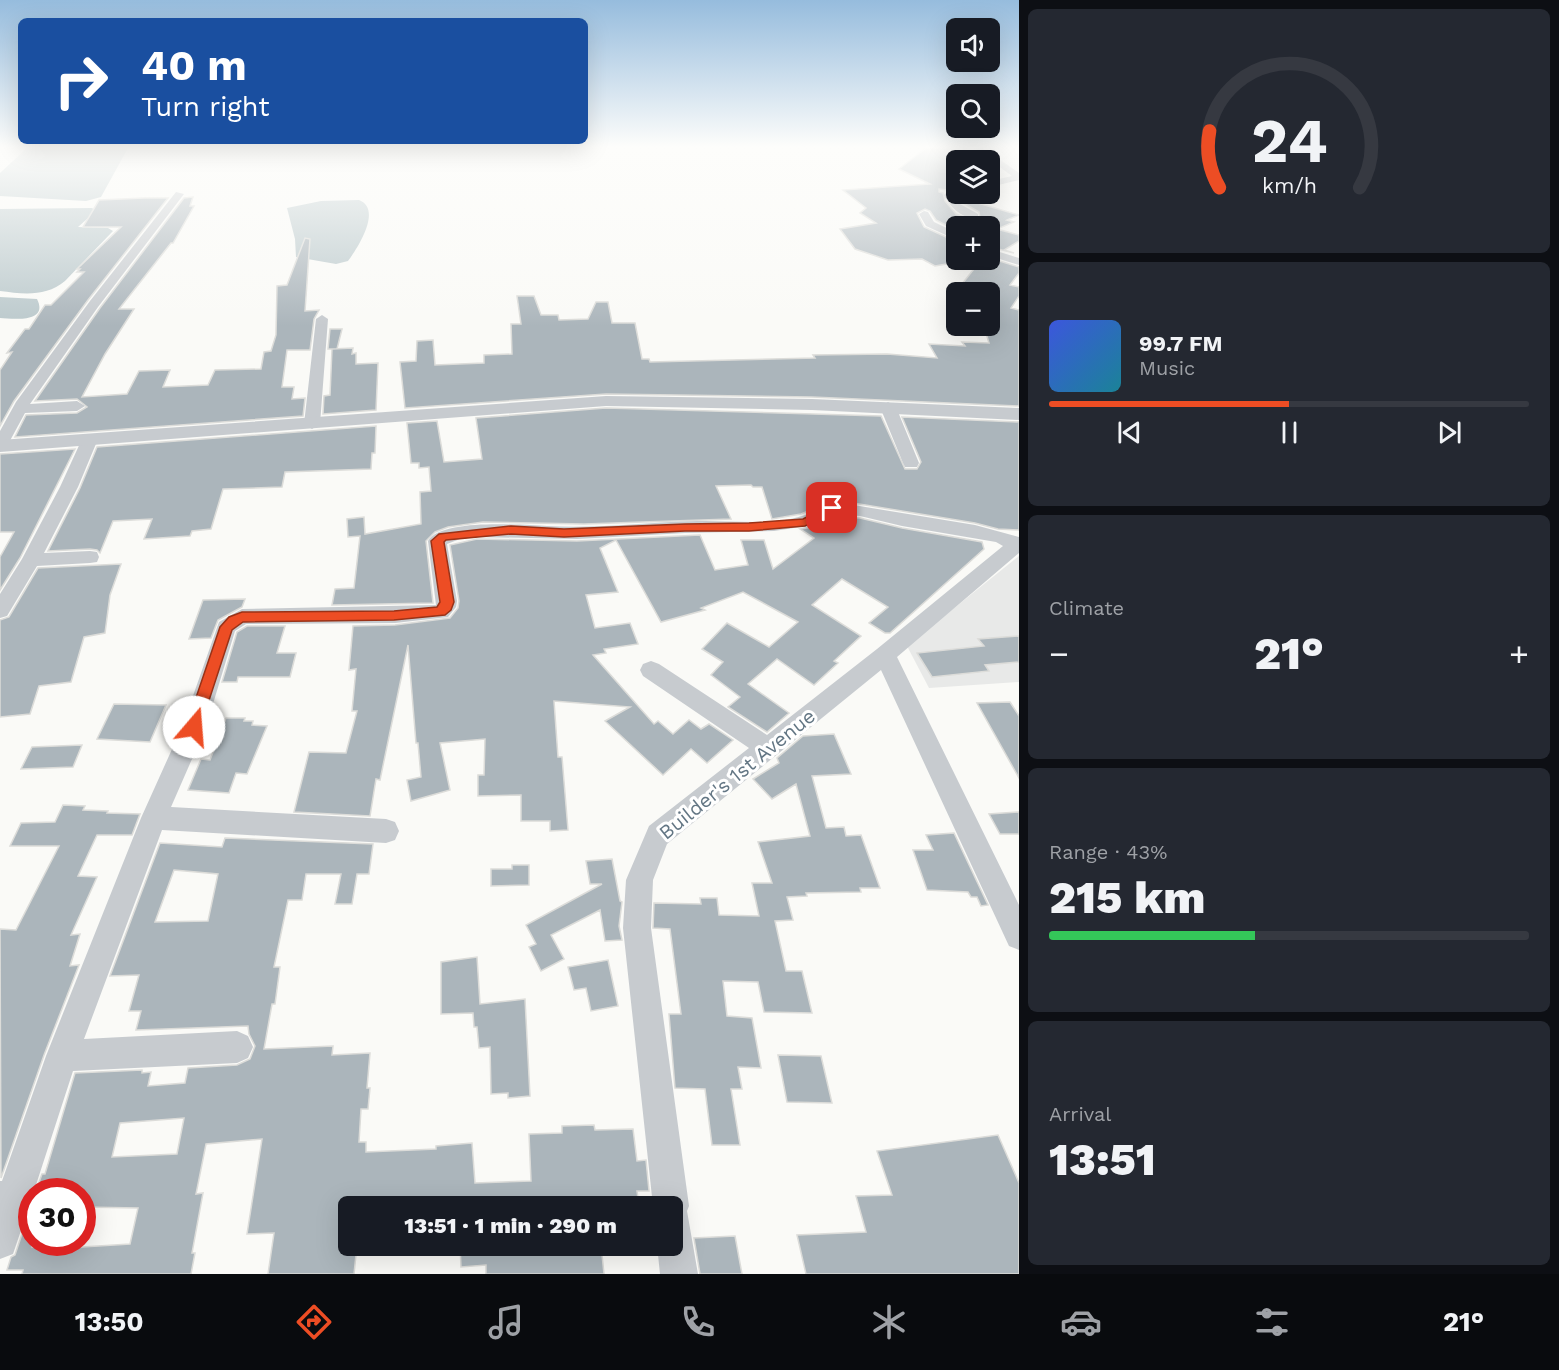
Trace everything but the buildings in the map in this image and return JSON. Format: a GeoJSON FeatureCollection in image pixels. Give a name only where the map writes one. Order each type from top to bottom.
{"type":"FeatureCollection","features":[{"type":"Feature","properties":{"kind":"street"},"geometry":{"type":"LineString","coordinates":[[0,446],[21,409],[94,304],[169,207]]}},
{"type":"Feature","properties":{"kind":"street"},"geometry":{"type":"LineString","coordinates":[[958,207],[974,216]]}},
{"type":"Feature","properties":{"kind":"street"},"geometry":{"type":"LineString","coordinates":[[924,214],[930,224],[946,232]]}},
{"type":"Feature","properties":{"kind":"street"},"geometry":{"type":"LineString","coordinates":[[1000,255],[1019,262]]}},
{"type":"Feature","properties":{"kind":"street"},"geometry":{"type":"LineString","coordinates":[[312,424],[322,319]]}},
{"type":"Feature","properties":{"kind":"street"},"geometry":{"type":"LineString","coordinates":[[0,446],[606,401],[888,406],[1019,414]]}},
{"type":"Feature","properties":{"kind":"street"},"geometry":{"type":"LineString","coordinates":[[21,409],[77,406]]}},
{"type":"Feature","properties":{"kind":"street"},"geometry":{"type":"LineString","coordinates":[[888,406],[911,463]]}},
{"type":"Feature","properties":{"kind":"street"},"geometry":{"type":"LineString","coordinates":[[2,608],[31,560],[69,487],[90,439]]}},
{"type":"Feature","properties":{"kind":"street"},"geometry":{"type":"LineString","coordinates":[[0,1241],[7,1199],[154,818],[194,727],[226,627],[242,617],[394,615],[441,612],[447,602],[437,541],[443,537],[511,530],[564,533],[685,527],[749,527],[805,522],[832,508],[849,509],[944,528],[1000,536],[1016,542]]}},
{"type":"Feature","properties":{"kind":"street","name":"Builder's 1st Avenue"},"geometry":{"type":"LineString","coordinates":[[669,1196],[637,928],[636,887],[645,860],[658,835],[885,655],[1012,549],[1016,542]]}},
{"type":"Feature","properties":{"kind":"street"},"geometry":{"type":"LineString","coordinates":[[31,560],[90,557]]}},
{"type":"Feature","properties":{"kind":"street"},"geometry":{"type":"LineString","coordinates":[[885,655],[1019,936]]}},
{"type":"Feature","properties":{"kind":"street"},"geometry":{"type":"LineString","coordinates":[[651,670],[768,748]]}},
{"type":"Feature","properties":{"kind":"street"},"geometry":{"type":"LineString","coordinates":[[154,818],[386,831]]}},
{"type":"Feature","properties":{"kind":"street"},"geometry":{"type":"LineString","coordinates":[[62,1056],[237,1047]]}},
{"type":"Feature","properties":{"kind":"street"},"geometry":{"type":"LineString","coordinates":[[677,1256],[679,1274]]}},
{"type":"Feature","properties":{"kind":"shaded area"},"geometry":{"type":"Polygon","coordinates":[[[367,207],[369,212],[366,229],[357,248],[348,261],[336,264],[296,257],[295,239],[287,208],[367,207]]]}},
{"type":"Feature","properties":{"kind":"shaded area"},"geometry":{"type":"Polygon","coordinates":[[[92,208],[96,211],[78,227],[108,228],[113,231],[65,281],[42,292],[0,291],[0,209],[92,208]]]}},
{"type":"Feature","properties":{"kind":"shaded area"},"geometry":{"type":"Polygon","coordinates":[[[0,297],[37,299],[38,312],[28,318],[0,318],[0,297]]]}},
{"type":"Feature","properties":{"kind":"shaded area"},"geometry":{"type":"Polygon","coordinates":[[[1019,556],[1019,682],[929,688],[907,646],[1019,556]]]}},
{"type":"Feature","properties":{"kind":"route"},"geometry":{"type":"LineString","coordinates":[[194,727],[226,627],[233,621],[242,617],[394,615],[441,612],[447,602],[437,541],[440,538],[476,532],[511,530],[564,533],[685,527],[749,527],[805,522],[832,508]]}}]}
